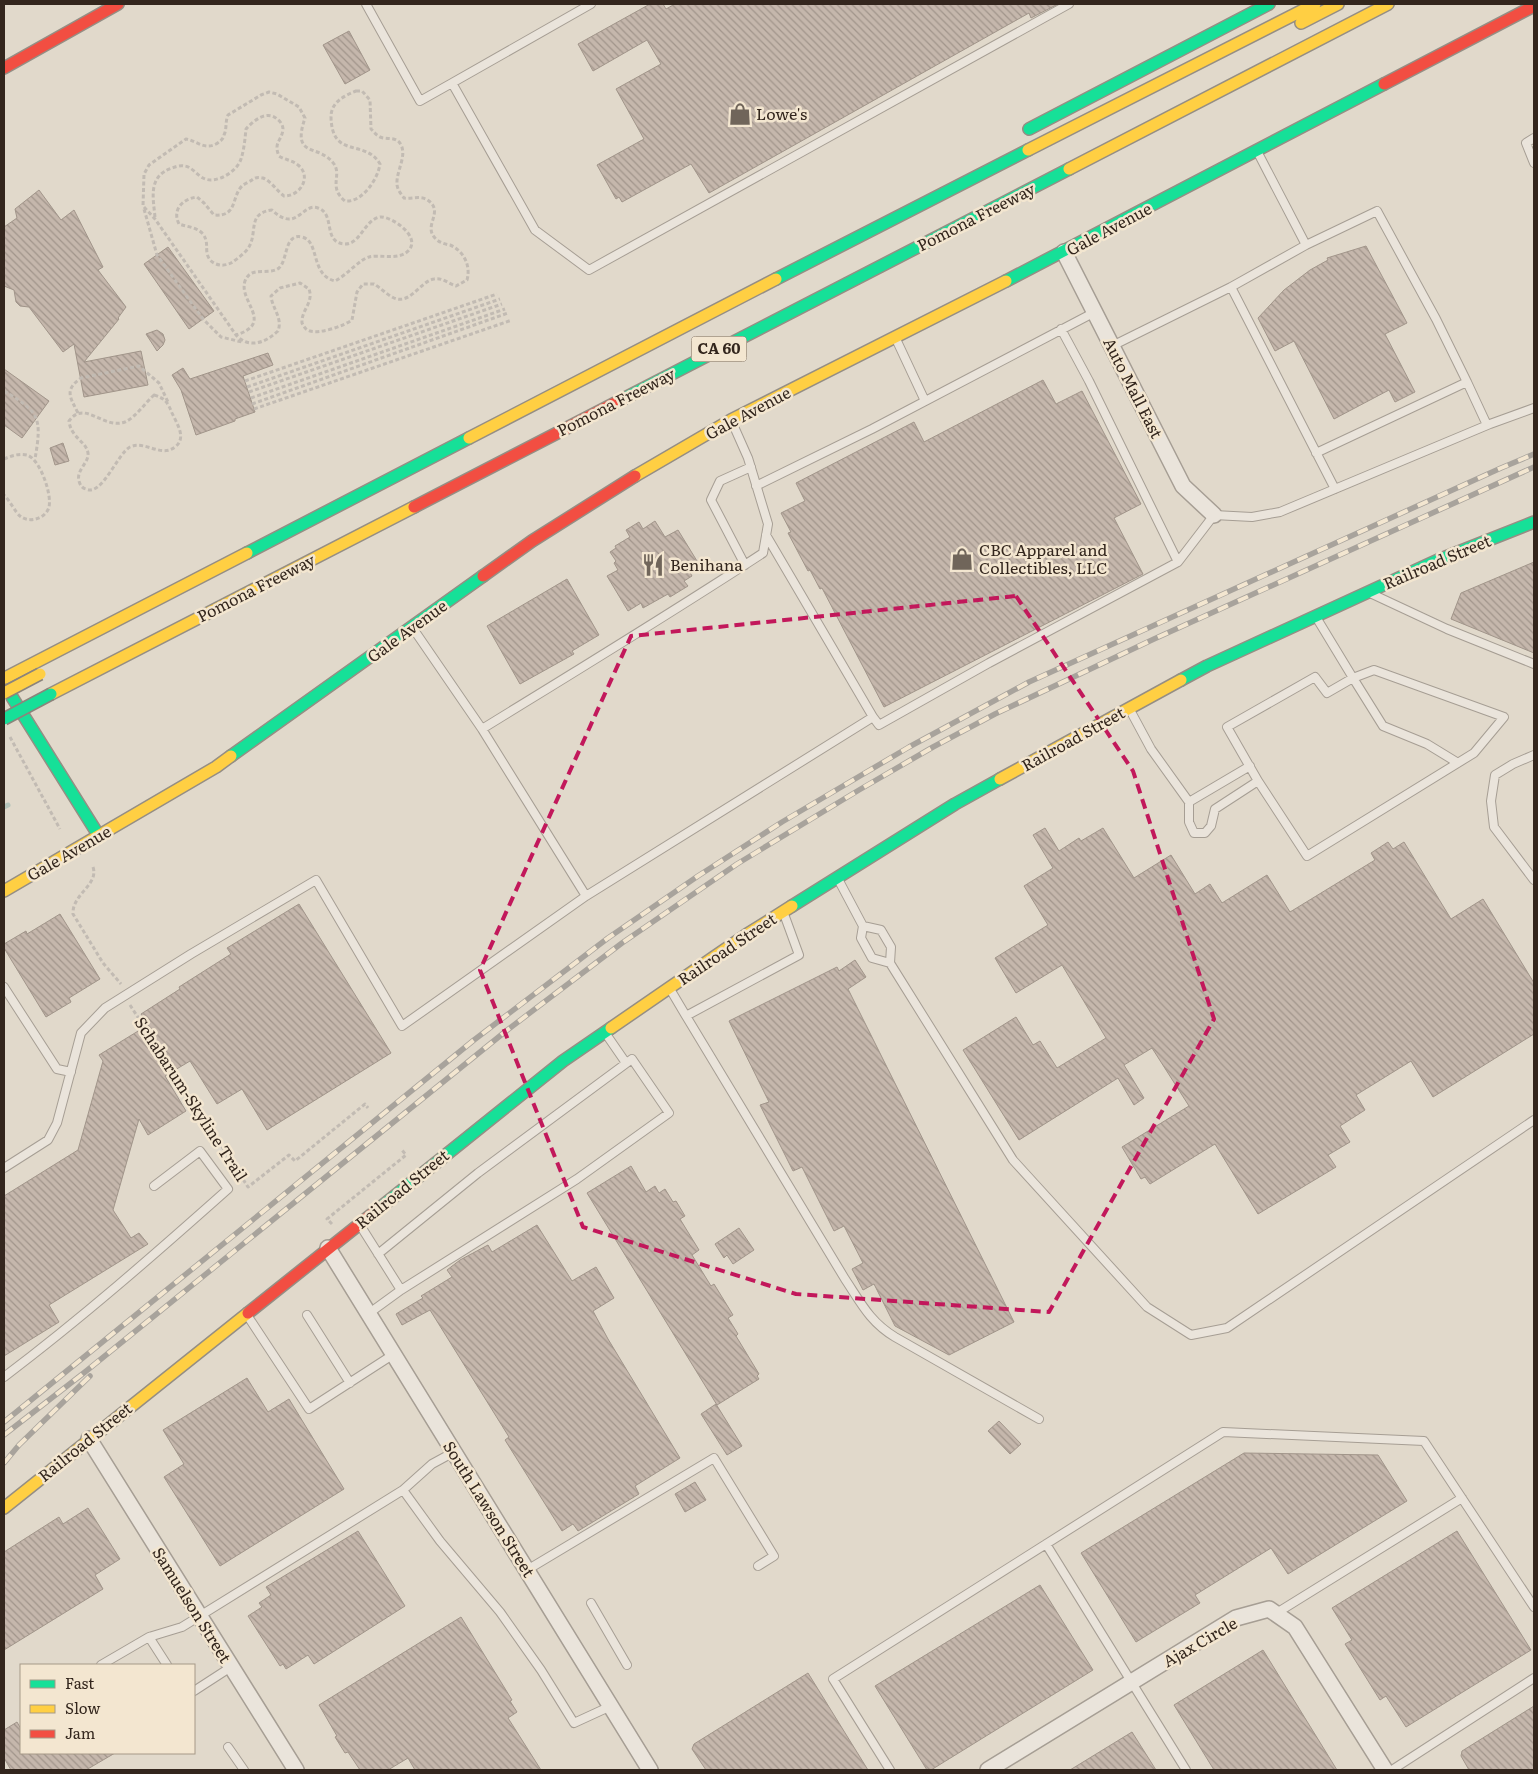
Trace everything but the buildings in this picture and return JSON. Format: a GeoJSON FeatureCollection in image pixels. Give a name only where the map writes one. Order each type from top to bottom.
{"type":"FeatureCollection","features":[{"type":"Feature","properties":{"kind":"main road"},"geometry":{"type":"LineString","coordinates":[[4,68],[118,4]]}},
{"type":"Feature","properties":{"kind":"main road"},"geometry":{"type":"LineString","coordinates":[[1022,132],[1269,4]]}},
{"type":"Feature","properties":{"kind":"main road"},"geometry":{"type":"LineString","coordinates":[[4,678],[875,228],[1315,4]]}},
{"type":"Feature","properties":{"kind":"main road"},"geometry":{"type":"LineString","coordinates":[[1084,134],[1338,4]]}},
{"type":"Feature","properties":{"kind":"main road","name":"Pomona Freeway"},"geometry":{"type":"LineString","coordinates":[[4,719],[1388,4]]}},
{"type":"Feature","properties":{"kind":"main road","name":"Gale Avenue"},"geometry":{"type":"LineString","coordinates":[[4,891],[216,767],[548,530],[614,488],[731,420],[1064,252],[1534,6]]}},
{"type":"Feature","properties":{"kind":"main road","name":"Railroad Street"},"geometry":{"type":"LineString","coordinates":[[4,1508],[563,1060],[746,935],[955,804],[1206,666],[1438,560],[1534,522]]}},
{"type":"Feature","properties":{"kind":"main road"},"geometry":{"type":"LineString","coordinates":[[4,693],[44,672]]}},
{"type":"Feature","properties":{"kind":"main road"},"geometry":{"type":"LineString","coordinates":[[4,684],[99,836]]}},
{"type":"Feature","properties":{"kind":"street","name":"Auto Mall East"},"geometry":{"type":"LineString","coordinates":[[1064,252],[1184,486],[1214,515]]}},
{"type":"Feature","properties":{"kind":"street","name":"South Lawson Street"},"geometry":{"type":"LineString","coordinates":[[328,1248],[650,1770]]}},
{"type":"Feature","properties":{"kind":"street","name":"Samuelson Street"},"geometry":{"type":"LineString","coordinates":[[89,1439],[296,1770]]}},
{"type":"Feature","properties":{"kind":"street","name":"Ajax Circle"},"geometry":{"type":"LineString","coordinates":[[988,1770],[1236,1618],[1269,1609],[1275,1614]]}},
{"type":"Feature","properties":{"kind":"street"},"geometry":{"type":"LineString","coordinates":[[1275,1614],[1295,1627],[1385,1770]]}},
{"type":"Feature","properties":{"kind":"lane"},"geometry":{"type":"LineString","coordinates":[[366,4],[420,101],[591,4]]}},
{"type":"Feature","properties":{"kind":"lane"},"geometry":{"type":"LineString","coordinates":[[452,84],[535,230],[589,270],[1069,4]]}},
{"type":"Feature","properties":{"kind":"lane"},"geometry":{"type":"LineString","coordinates":[[1534,138],[1526,143],[1534,163]]}},
{"type":"Feature","properties":{"kind":"lane"},"geometry":{"type":"LineString","coordinates":[[1258,151],[1306,245]]}},
{"type":"Feature","properties":{"kind":"lane"},"geometry":{"type":"LineString","coordinates":[[1112,346],[1231,287],[1306,245],[1377,211],[1436,319],[1487,425]]}},
{"type":"Feature","properties":{"kind":"lane"},"geometry":{"type":"LineString","coordinates":[[1231,287],[1335,489]]}},
{"type":"Feature","properties":{"kind":"lane"},"geometry":{"type":"LineString","coordinates":[[756,486],[872,429],[1094,312]]}},
{"type":"Feature","properties":{"kind":"lane"},"geometry":{"type":"LineString","coordinates":[[1061,329],[1090,381],[1178,562]]}},
{"type":"Feature","properties":{"kind":"lane"},"geometry":{"type":"LineString","coordinates":[[895,337],[925,401]]}},
{"type":"Feature","properties":{"kind":"lane"},"geometry":{"type":"LineString","coordinates":[[1316,453],[1467,382]]}},
{"type":"Feature","properties":{"kind":"lane"},"geometry":{"type":"LineString","coordinates":[[766,535],[873,717],[880,725],[997,658],[1178,562],[1214,515],[1252,517],[1280,512],[1487,425],[1534,408]]}},
{"type":"Feature","properties":{"kind":"lane"},"geometry":{"type":"LineString","coordinates":[[482,730],[596,660],[763,553],[768,524],[751,467],[731,420]]}},
{"type":"Feature","properties":{"kind":"lane"},"geometry":{"type":"LineString","coordinates":[[745,565],[711,500],[720,481],[751,467]]}},
{"type":"Feature","properties":{"kind":"lane"},"geometry":{"type":"LineString","coordinates":[[1368,592],[1447,629],[1534,664]]}},
{"type":"Feature","properties":{"kind":"lane"},"geometry":{"type":"LineString","coordinates":[[1315,616],[1383,726],[1427,744],[1458,763]]}},
{"type":"Feature","properties":{"kind":"lane"},"geometry":{"type":"LineString","coordinates":[[412,627],[482,730],[586,896]]}},
{"type":"Feature","properties":{"kind":"lane"},"geometry":{"type":"LineString","coordinates":[[1374,670],[1504,717],[1474,753],[1458,763],[1307,856],[1258,781],[1227,727],[1315,676],[1326,693],[1353,678],[1374,670]]}},
{"type":"Feature","properties":{"kind":"lane"},"geometry":{"type":"LineString","coordinates":[[1129,708],[1151,749],[1189,802],[1188,822],[1194,833],[1205,833],[1212,826],[1215,809],[1258,781]]}},
{"type":"Feature","properties":{"kind":"lane"},"geometry":{"type":"LineString","coordinates":[[4,1168],[48,1140],[57,1123],[81,1033],[105,1008],[190,954],[316,880],[402,1026],[586,896],[873,717]]}},
{"type":"Feature","properties":{"kind":"lane"},"geometry":{"type":"LineString","coordinates":[[1534,755],[1513,764],[1495,775],[1491,801],[1494,827],[1534,880]]}},
{"type":"Feature","properties":{"kind":"lane"},"geometry":{"type":"LineString","coordinates":[[1189,802],[1250,766]]}},
{"type":"Feature","properties":{"kind":"lane"},"geometry":{"type":"LineString","coordinates":[[838,878],[863,926],[861,938],[872,958],[890,963]]}},
{"type":"Feature","properties":{"kind":"lane"},"geometry":{"type":"LineString","coordinates":[[686,1016],[800,955],[783,912]]}},
{"type":"Feature","properties":{"kind":"lane"},"geometry":{"type":"LineString","coordinates":[[863,926],[881,930],[891,947],[890,963],[1013,1160],[1148,1306],[1191,1335],[1227,1328],[1534,1120]]}},
{"type":"Feature","properties":{"kind":"lane"},"geometry":{"type":"LineString","coordinates":[[4,988],[57,1069],[71,1072]]}},
{"type":"Feature","properties":{"kind":"lane"},"geometry":{"type":"LineString","coordinates":[[669,988],[845,1279],[873,1321],[895,1337],[1039,1419]]}},
{"type":"Feature","properties":{"kind":"lane"},"geometry":{"type":"LineString","coordinates":[[604,1032],[626,1063]]}},
{"type":"Feature","properties":{"kind":"lane"},"geometry":{"type":"LineString","coordinates":[[368,1314],[402,1290],[577,1179],[669,1113],[632,1059],[478,1173],[378,1254]]}},
{"type":"Feature","properties":{"kind":"lane"},"geometry":{"type":"LineString","coordinates":[[4,1377],[43,1348],[123,1282],[228,1189],[200,1151],[154,1186]]}},
{"type":"Feature","properties":{"kind":"lane"},"geometry":{"type":"LineString","coordinates":[[359,1223],[402,1290]]}},
{"type":"Feature","properties":{"kind":"lane"},"geometry":{"type":"LineString","coordinates":[[246,1313],[309,1409],[394,1354]]}},
{"type":"Feature","properties":{"kind":"lane"},"geometry":{"type":"LineString","coordinates":[[307,1315],[350,1383]]}},
{"type":"Feature","properties":{"kind":"lane"},"geometry":{"type":"LineString","coordinates":[[890,1770],[833,1679],[1223,1432],[1424,1441],[1534,1607]]}},
{"type":"Feature","properties":{"kind":"lane"},"geometry":{"type":"LineString","coordinates":[[103,1664],[149,1637],[182,1627],[403,1490],[432,1464],[454,1452]]}},
{"type":"Feature","properties":{"kind":"lane"},"geometry":{"type":"LineString","coordinates":[[527,1570],[714,1458],[774,1556],[758,1566]]}},
{"type":"Feature","properties":{"kind":"lane"},"geometry":{"type":"LineString","coordinates":[[403,1490],[440,1541],[500,1612],[541,1670],[574,1723],[610,1706]]}},
{"type":"Feature","properties":{"kind":"lane"},"geometry":{"type":"LineString","coordinates":[[1275,1614],[1462,1498]]}},
{"type":"Feature","properties":{"kind":"lane"},"geometry":{"type":"LineString","coordinates":[[1046,1544],[1186,1770]]}},
{"type":"Feature","properties":{"kind":"lane"},"geometry":{"type":"LineString","coordinates":[[591,1603],[628,1665]]}},
{"type":"Feature","properties":{"kind":"lane"},"geometry":{"type":"LineString","coordinates":[[149,1637],[166,1664]]}},
{"type":"Feature","properties":{"kind":"lane"},"geometry":{"type":"LineString","coordinates":[[195,1690],[232,1667]]}},
{"type":"Feature","properties":{"kind":"lane"},"geometry":{"type":"LineString","coordinates":[[1392,1770],[1534,1678]]}},
{"type":"Feature","properties":{"kind":"lane"},"geometry":{"type":"LineString","coordinates":[[228,1747],[244,1770]]}},
{"type":"Feature","properties":{"kind":"path"},"geometry":{"type":"LineString","coordinates":[[356,91],[362,91],[367,95],[372,105],[370,116],[371,129],[379,136],[398,141],[401,146],[402,152],[397,176],[397,186],[400,193],[404,198],[422,197],[432,203],[435,210],[434,219],[430,227],[431,233],[441,243],[456,248],[469,271],[467,280],[456,286],[433,278],[412,294],[399,300],[374,284],[363,284],[356,292],[352,320],[346,324],[316,332],[309,331],[302,323],[302,315],[311,300],[310,289],[300,283],[280,288],[271,296],[280,321],[278,331],[263,341],[250,344],[221,337],[203,319],[157,256],[143,206],[144,174],[149,165],[186,140],[192,140],[203,146],[218,143],[223,139],[228,115],[261,95],[270,92],[299,107],[305,118],[300,137],[307,148],[328,158],[333,163],[336,169],[335,184],[337,192],[345,201],[360,198],[377,177],[380,164],[373,155],[339,142],[336,139],[332,110],[335,103],[356,91]]}},
{"type":"Feature","properties":{"kind":"path"},"geometry":{"type":"LineString","coordinates":[[155,219],[153,193],[154,184],[159,176],[165,171],[184,166],[204,179],[218,179],[239,165],[242,158],[246,129],[261,117],[269,115],[281,123],[283,130],[277,141],[276,149],[279,156],[298,165],[303,171],[305,177],[303,186],[297,193],[284,196],[270,182],[262,178],[255,178],[242,186],[228,212],[220,215],[214,215],[197,197],[189,198],[181,203],[176,213],[176,219],[179,224],[196,229],[202,233],[206,239],[207,253],[211,260],[218,265],[226,266],[234,261],[250,246],[254,221],[259,214],[266,210],[272,210],[278,216],[288,219],[296,218],[308,209],[315,207],[321,209],[328,219],[330,236],[342,244],[350,244],[356,240],[366,226],[378,217],[386,217],[408,231],[412,237],[410,250],[406,253],[368,257],[335,281],[328,279],[320,270],[311,245],[305,238],[294,238],[289,242],[284,261],[280,267],[275,270],[256,271],[249,275],[244,282],[245,292],[254,311],[255,320],[250,328],[236,335]]}},
{"type":"Feature","properties":{"kind":"path"},"geometry":{"type":"LineString","coordinates":[[143,206],[155,219],[236,335],[243,342]]}},
{"type":"Feature","properties":{"kind":"path"},"geometry":{"type":"LineString","coordinates":[[245,381],[497,294]]}},
{"type":"Feature","properties":{"kind":"path"},"geometry":{"type":"LineString","coordinates":[[247,387],[500,299]]}},
{"type":"Feature","properties":{"kind":"path"},"geometry":{"type":"LineString","coordinates":[[248,392],[502,304]]}},
{"type":"Feature","properties":{"kind":"path"},"geometry":{"type":"LineString","coordinates":[[251,398],[505,309]]}},
{"type":"Feature","properties":{"kind":"path"},"geometry":{"type":"LineString","coordinates":[[252,404],[508,313]]}},
{"type":"Feature","properties":{"kind":"path"},"geometry":{"type":"LineString","coordinates":[[254,410],[512,320]]}},
{"type":"Feature","properties":{"kind":"path"},"geometry":{"type":"LineString","coordinates":[[78,413],[70,398],[70,390],[81,378],[139,366],[159,383],[168,403],[181,435],[180,441],[174,447],[163,451],[140,445],[130,447],[100,486],[95,490],[89,491],[79,483],[78,474],[88,457],[88,450],[70,429],[69,421],[74,414],[83,412],[113,423],[124,422],[131,418],[154,395],[161,397],[168,403]]}},
{"type":"Feature","properties":{"kind":"path"},"geometry":{"type":"LineString","coordinates":[[4,391],[25,403],[37,417],[39,434],[35,459]]}},
{"type":"Feature","properties":{"kind":"path"},"geometry":{"type":"LineString","coordinates":[[4,458],[18,454],[27,455],[35,459],[40,468],[49,498],[49,508],[44,515],[34,520],[27,520],[20,516],[4,495]]}},
{"type":"Feature","properties":{"kind":"path"},"geometry":{"type":"LineString","coordinates":[[8,734],[60,829]]}},
{"type":"Feature","properties":{"kind":"path"},"geometry":{"type":"LineString","coordinates":[[93,867],[95,872],[94,879],[76,900],[73,914],[103,963],[121,984]]}},
{"type":"Feature","properties":{"kind":"path","name":"Schabarum-Skyline Trail"},"geometry":{"type":"LineString","coordinates":[[130,1005],[248,1187],[289,1154],[294,1161],[365,1104],[368,1108]]}},
{"type":"Feature","properties":{"kind":"highlighted area"},"geometry":{"type":"Polygon","coordinates":[[[1016,596],[1133,771],[1214,1019],[1049,1312],[796,1294],[583,1227],[480,970],[631,636],[1016,596]]]}},
{"type":"Feature","properties":{"kind":"waterway"},"geometry":{"type":"LineString","coordinates":[[4,807],[8,805]]}},
{"type":"Feature","properties":{"kind":"railway"},"geometry":{"type":"LineString","coordinates":[[4,1422],[474,1040],[608,938],[698,876],[782,822],[909,747],[1029,682],[1534,454]]}},
{"type":"Feature","properties":{"kind":"railway"},"geometry":{"type":"LineString","coordinates":[[4,1435],[85,1372],[506,1031],[622,943],[737,864],[859,790],[995,714],[1154,639],[1534,467]]}},
{"type":"Feature","properties":{"kind":"railway"},"geometry":{"type":"LineString","coordinates":[[4,1463],[19,1445],[90,1376]]}},
{"type":"Feature","properties":{"kind":"traffic: fast"},"geometry":{"type":"LineString","coordinates":[[1029,129],[1269,4]]}},
{"type":"Feature","properties":{"kind":"traffic: fast"},"geometry":{"type":"LineString","coordinates":[[1006,281],[1384,84]]}},
{"type":"Feature","properties":{"kind":"traffic: fast"},"geometry":{"type":"LineString","coordinates":[[776,279],[1028,150]]}},
{"type":"Feature","properties":{"kind":"traffic: fast"},"geometry":{"type":"LineString","coordinates":[[625,398],[1069,169]]}},
{"type":"Feature","properties":{"kind":"traffic: fast"},"geometry":{"type":"LineString","coordinates":[[247,553],[469,438]]}},
{"type":"Feature","properties":{"kind":"traffic: fast"},"geometry":{"type":"LineString","coordinates":[[1181,680],[1207,666],[1438,560],[1534,522]]}},
{"type":"Feature","properties":{"kind":"traffic: fast"},"geometry":{"type":"LineString","coordinates":[[231,756],[483,576]]}},
{"type":"Feature","properties":{"kind":"traffic: fast"},"geometry":{"type":"LineString","coordinates":[[4,719],[51,694]]}},
{"type":"Feature","properties":{"kind":"traffic: fast"},"geometry":{"type":"LineString","coordinates":[[12,697],[99,836]]}},
{"type":"Feature","properties":{"kind":"traffic: fast"},"geometry":{"type":"LineString","coordinates":[[792,906],[955,804],[1000,779]]}},
{"type":"Feature","properties":{"kind":"traffic: fast"},"geometry":{"type":"LineString","coordinates":[[381,1207],[563,1061],[611,1028]]}},
{"type":"Feature","properties":{"kind":"traffic: slow"},"geometry":{"type":"LineString","coordinates":[[1028,150],[1315,4]]}},
{"type":"Feature","properties":{"kind":"traffic: slow"},"geometry":{"type":"LineString","coordinates":[[1301,23],[1338,4]]}},
{"type":"Feature","properties":{"kind":"traffic: slow"},"geometry":{"type":"LineString","coordinates":[[1069,169],[1388,4]]}},
{"type":"Feature","properties":{"kind":"traffic: slow"},"geometry":{"type":"LineString","coordinates":[[469,438],[776,279]]}},
{"type":"Feature","properties":{"kind":"traffic: slow"},"geometry":{"type":"LineString","coordinates":[[635,476],[731,420],[1006,281]]}},
{"type":"Feature","properties":{"kind":"traffic: slow"},"geometry":{"type":"LineString","coordinates":[[51,694],[414,507]]}},
{"type":"Feature","properties":{"kind":"traffic: slow"},"geometry":{"type":"LineString","coordinates":[[5,678],[247,553]]}},
{"type":"Feature","properties":{"kind":"traffic: slow"},"geometry":{"type":"LineString","coordinates":[[4,693],[40,674]]}},
{"type":"Feature","properties":{"kind":"traffic: slow"},"geometry":{"type":"LineString","coordinates":[[1000,779],[1181,680]]}},
{"type":"Feature","properties":{"kind":"traffic: slow"},"geometry":{"type":"LineString","coordinates":[[4,891],[216,767],[231,756]]}},
{"type":"Feature","properties":{"kind":"traffic: slow"},"geometry":{"type":"LineString","coordinates":[[611,1028],[746,935],[792,906]]}},
{"type":"Feature","properties":{"kind":"traffic: slow"},"geometry":{"type":"LineString","coordinates":[[4,1508],[248,1313]]}},
{"type":"Feature","properties":{"kind":"traffic: jam"},"geometry":{"type":"LineString","coordinates":[[4,68],[118,4]]}},
{"type":"Feature","properties":{"kind":"traffic: jam"},"geometry":{"type":"LineString","coordinates":[[1384,84],[1534,6]]}},
{"type":"Feature","properties":{"kind":"traffic: jam"},"geometry":{"type":"LineString","coordinates":[[414,507],[625,398]]}},
{"type":"Feature","properties":{"kind":"traffic: jam"},"geometry":{"type":"LineString","coordinates":[[483,576],[532,541],[635,476]]}},
{"type":"Feature","properties":{"kind":"traffic: jam"},"geometry":{"type":"LineString","coordinates":[[248,1313],[381,1207]]}},
{"type":"Feature","properties":{"kind":"place","name":"Lowe's"},"geometry":{"type":"Point","coordinates":[740,114]}},
{"type":"Feature","properties":{"kind":"place","name":"CBC Apparel and Collectibles, LLC"},"geometry":{"type":"Point","coordinates":[962,559]}},
{"type":"Feature","properties":{"kind":"place","name":"Benihana"},"geometry":{"type":"Point","coordinates":[653,565]}}]}
